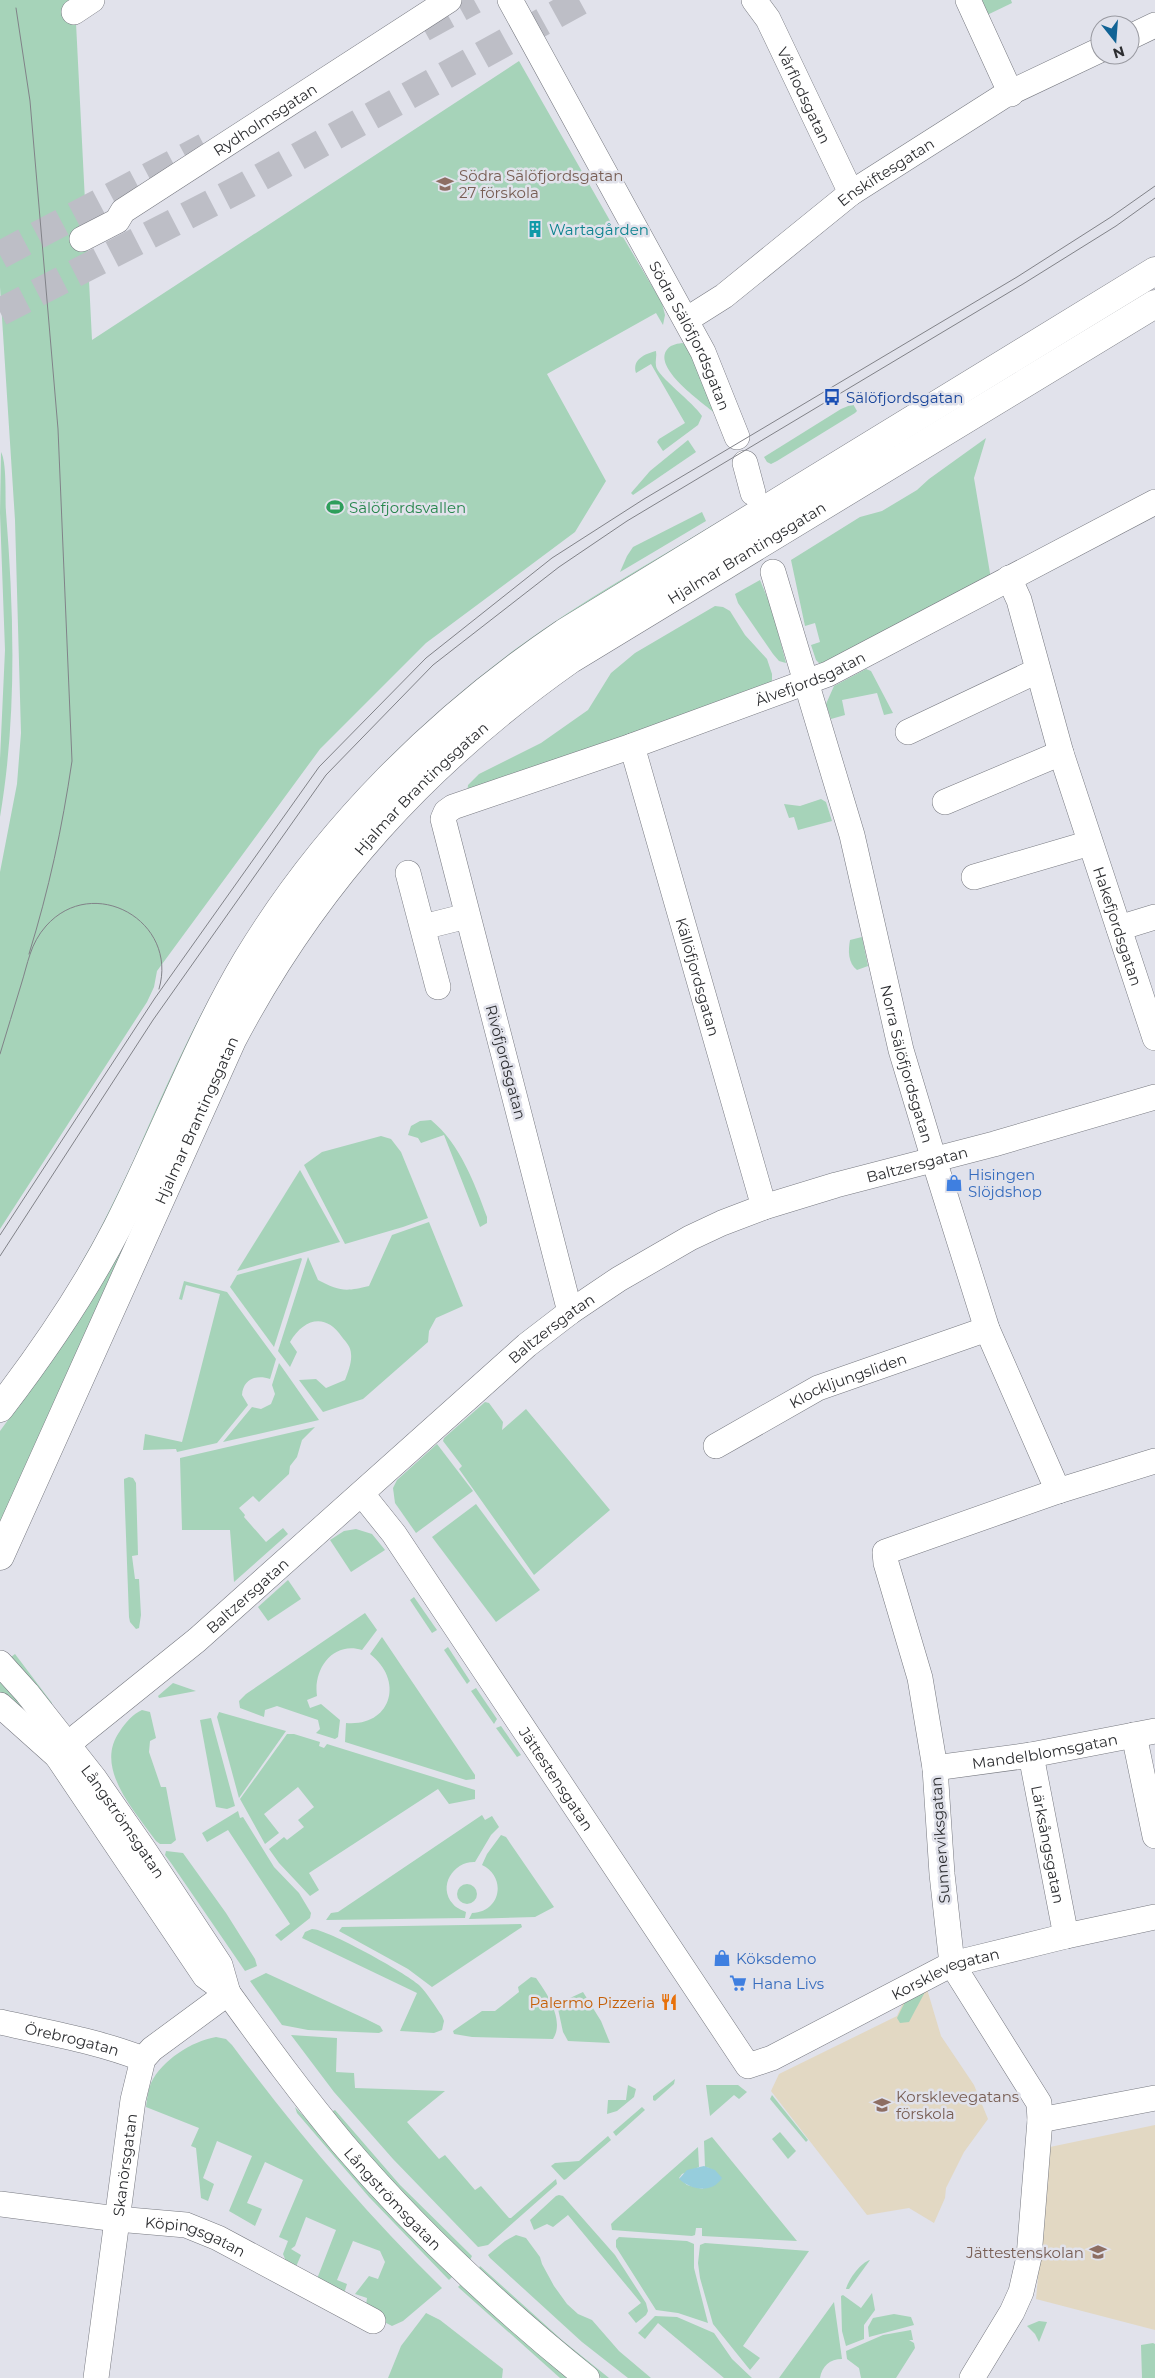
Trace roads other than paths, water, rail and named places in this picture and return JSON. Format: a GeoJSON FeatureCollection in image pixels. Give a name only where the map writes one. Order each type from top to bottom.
{"type":"FeatureCollection","features":[{"type":"Feature","properties":{"kind":"main road","name":"Hjalmar Brantingsgatan"},"geometry":{"type":"LineString","coordinates":[[0,1408],[50,1338],[105,1249],[204,1040],[251,954],[322,853],[400,766],[480,694],[564,633],[1155,270]]}},
{"type":"Feature","properties":{"kind":"main road","name":"Hjalmar Brantingsgatan"},"geometry":{"type":"LineString","coordinates":[[0,1556],[218,1071],[247,1012],[280,956],[328,887],[396,807],[472,734],[523,693],[571,659],[1155,304]]}},
{"type":"Feature","properties":{"kind":"street","name":"Rydholmsgatan"},"geometry":{"type":"LineString","coordinates":[[82,239],[118,221],[122,210],[449,0]]}},
{"type":"Feature","properties":{"kind":"street","name":"Södra Sälöfjordsgatan"},"geometry":{"type":"LineString","coordinates":[[510,0],[686,320],[714,375],[737,437]]}},
{"type":"Feature","properties":{"kind":"street","name":"Vårflodsgatan"},"geometry":{"type":"LineString","coordinates":[[754,0],[768,19],[851,193]]}},
{"type":"Feature","properties":{"kind":"street"},"geometry":{"type":"LineString","coordinates":[[968,0],[1011,94]]}},
{"type":"Feature","properties":{"kind":"street"},"geometry":{"type":"LineString","coordinates":[[1140,32],[1155,25]]}},
{"type":"Feature","properties":{"kind":"street","name":"Enskiftesgatan"},"geometry":{"type":"LineString","coordinates":[[686,320],[724,296],[851,193],[1005,95],[1011,94],[1090,55]]}},
{"type":"Feature","properties":{"kind":"street"},"geometry":{"type":"LineString","coordinates":[[745,463],[754,493]]}},
{"type":"Feature","properties":{"kind":"street","name":"Älvefjordsgatan"},"geometry":{"type":"LineString","coordinates":[[446,812],[453,807],[632,746],[828,674],[1155,502]]}},
{"type":"Feature","properties":{"kind":"street"},"geometry":{"type":"LineString","coordinates":[[773,572],[806,683]]}},
{"type":"Feature","properties":{"kind":"street","name":"Hakefjordsgatan"},"geometry":{"type":"LineString","coordinates":[[1009,578],[1019,600],[1037,671],[1061,752],[1155,1038]]}},
{"type":"Feature","properties":{"kind":"street"},"geometry":{"type":"LineString","coordinates":[[908,732],[1037,671]]}},
{"type":"Feature","properties":{"kind":"street","name":"Norra Sälöfjordsgatan"},"geometry":{"type":"LineString","coordinates":[[806,683],[852,835],[901,1050],[986,1329],[1058,1492]]}},
{"type":"Feature","properties":{"kind":"street","name":"Källöfjordsgatan"},"geometry":{"type":"LineString","coordinates":[[632,746],[764,1207]]}},
{"type":"Feature","properties":{"kind":"street"},"geometry":{"type":"LineString","coordinates":[[945,802],[1061,752]]}},
{"type":"Feature","properties":{"kind":"street","name":"Rivöfjordsgatan"},"geometry":{"type":"LineString","coordinates":[[446,812],[443,819],[467,916],[520,1113],[570,1312]]}},
{"type":"Feature","properties":{"kind":"street"},"geometry":{"type":"LineString","coordinates":[[974,877],[1090,843]]}},
{"type":"Feature","properties":{"kind":"street"},"geometry":{"type":"LineString","coordinates":[[408,873],[438,987]]}},
{"type":"Feature","properties":{"kind":"street"},"geometry":{"type":"LineString","coordinates":[[423,927],[467,916]]}},
{"type":"Feature","properties":{"kind":"street"},"geometry":{"type":"LineString","coordinates":[[1119,928],[1155,918]]}},
{"type":"Feature","properties":{"kind":"street","name":"Baltzersgatan"},"geometry":{"type":"LineString","coordinates":[[63,1750],[175,1658],[362,1494],[527,1345],[570,1312],[619,1279],[683,1242],[722,1223],[764,1207],[836,1185],[994,1144],[1155,1097]]}},
{"type":"Feature","properties":{"kind":"street","name":"Klockljungsliden"},"geometry":{"type":"LineString","coordinates":[[716,1446],[818,1388],[986,1329]]}},
{"type":"Feature","properties":{"kind":"street","name":"Sunnerviksgatan"},"geometry":{"type":"LineString","coordinates":[[972,2378],[1012,2312],[1021,2292],[1029,2257],[1040,2120],[1039,2103],[952,1964],[942,1874],[935,1768],[920,1678],[886,1563],[885,1552],[1058,1492],[1155,1461]]}},
{"type":"Feature","properties":{"kind":"street","name":"Jättestensgatan"},"geometry":{"type":"LineString","coordinates":[[362,1494],[394,1534],[748,2066]]}},
{"type":"Feature","properties":{"kind":"street","name":"Långströmsgatan"},"geometry":{"type":"LineString","coordinates":[[0,1663],[63,1750],[205,1976],[228,1993],[343,2144],[406,2213],[476,2282],[533,2334],[587,2378]]}},
{"type":"Feature","properties":{"kind":"street","name":"Långströmsgatan"},"geometry":{"type":"LineString","coordinates":[[0,1705],[63,1750]]}},
{"type":"Feature","properties":{"kind":"street"},"geometry":{"type":"LineString","coordinates":[[1145,1733],[1155,1836]]}},
{"type":"Feature","properties":{"kind":"street","name":"Mandelblomsgatan"},"geometry":{"type":"LineString","coordinates":[[935,1768],[1031,1755],[1145,1733]]}},
{"type":"Feature","properties":{"kind":"street","name":"Lärksångsgatan"},"geometry":{"type":"LineString","coordinates":[[1031,1755],[1066,1936]]}},
{"type":"Feature","properties":{"kind":"street","name":"Korsklevegatan"},"geometry":{"type":"LineString","coordinates":[[748,2066],[772,2058],[952,1964],[1066,1936],[1155,1917]]}},
{"type":"Feature","properties":{"kind":"street"},"geometry":{"type":"LineString","coordinates":[[143,2059],[152,2050],[228,1993]]}},
{"type":"Feature","properties":{"kind":"street","name":"Örebrogatan"},"geometry":{"type":"LineString","coordinates":[[0,2022],[68,2037],[143,2059]]}},
{"type":"Feature","properties":{"kind":"street","name":"Skanörsgatan"},"geometry":{"type":"LineString","coordinates":[[96,2378],[133,2100],[143,2059]]}},
{"type":"Feature","properties":{"kind":"street"},"geometry":{"type":"LineString","coordinates":[[1040,2120],[1155,2098]]}},
{"type":"Feature","properties":{"kind":"street","name":"Köpingsgatan"},"geometry":{"type":"LineString","coordinates":[[0,2204],[116,2219],[186,2225],[200,2230],[373,2321]]}},
{"type":"Feature","properties":{"kind":"water"},"geometry":{"type":"Polygon","coordinates":[[[704,2166],[715,2170],[722,2178],[718,2183],[701,2189],[689,2186],[679,2179],[687,2170],[704,2166]]]}},
{"type":"Feature","properties":{"kind":"tunnel"},"geometry":{"type":"LineString","coordinates":[[423,28],[474,0]]}},
{"type":"Feature","properties":{"kind":"tunnel"},"geometry":{"type":"LineString","coordinates":[[0,312],[241,188],[582,0]]}},
{"type":"Feature","properties":{"kind":"tunnel"},"geometry":{"type":"LineString","coordinates":[[0,255],[205,147]]}},
{"type":"Feature","properties":{"kind":"tram line"},"geometry":{"type":"LineString","coordinates":[[16,8],[30,101],[58,429],[72,761],[54,859],[29,954]]}},
{"type":"Feature","properties":{"kind":"tram line"},"geometry":{"type":"LineString","coordinates":[[0,1235],[155,998],[319,767],[426,658],[552,558],[644,499],[1017,277],[1111,217],[1155,186]]}},
{"type":"Feature","properties":{"kind":"tram line"},"geometry":{"type":"LineString","coordinates":[[0,1256],[153,1020],[326,775],[433,665],[559,567],[627,521],[1023,284],[1116,226],[1155,198]]}},
{"type":"Feature","properties":{"kind":"tram line"},"geometry":{"type":"LineString","coordinates":[[0,1054],[36,940],[46,926],[65,911],[86,904],[108,905],[128,912],[144,925],[156,943],[162,965],[159,989]]}},
{"type":"Feature","properties":{"kind":"place","name":"Södra Sälöfjordsgatan 27 förskola"},"geometry":{"type":"Point","coordinates":[445,184]}},
{"type":"Feature","properties":{"kind":"place","name":"Wartagården"},"geometry":{"type":"Point","coordinates":[535,229]}},
{"type":"Feature","properties":{"kind":"place","name":"Sälöfjordsgatan"},"geometry":{"type":"Point","coordinates":[832,397]}},
{"type":"Feature","properties":{"kind":"place","name":"Sälöfjordsvallen"},"geometry":{"type":"Point","coordinates":[335,507]}},
{"type":"Feature","properties":{"kind":"place","name":"Hisingen Slöjdshop"},"geometry":{"type":"Point","coordinates":[954,1183]}},
{"type":"Feature","properties":{"kind":"place","name":"Köksdemo"},"geometry":{"type":"Point","coordinates":[722,1958]}},
{"type":"Feature","properties":{"kind":"place","name":"Hana Livs"},"geometry":{"type":"Point","coordinates":[738,1983]}},
{"type":"Feature","properties":{"kind":"place","name":"Palermo Pizzeria"},"geometry":{"type":"Point","coordinates":[669,2002]}},
{"type":"Feature","properties":{"kind":"place","name":"Korsklevegatans förskola"},"geometry":{"type":"Point","coordinates":[882,2105]}},
{"type":"Feature","properties":{"kind":"place","name":"Jättestenskolan"},"geometry":{"type":"Point","coordinates":[1098,2252]}}]}
